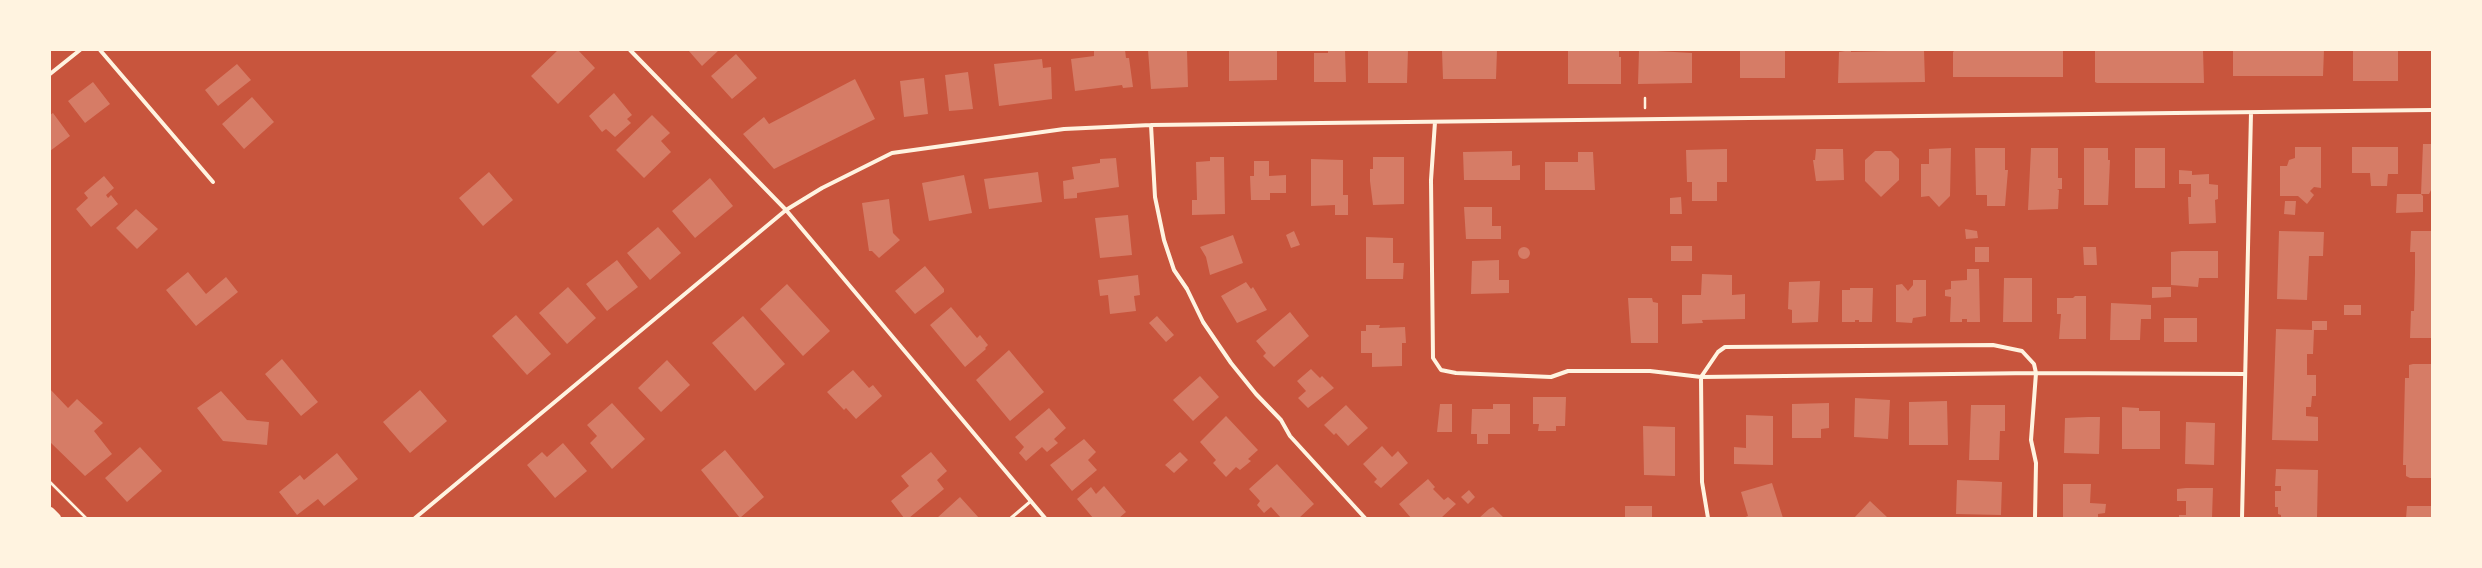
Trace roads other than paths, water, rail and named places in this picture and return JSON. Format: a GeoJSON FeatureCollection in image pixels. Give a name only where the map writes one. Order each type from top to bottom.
{"type":"FeatureCollection","features":[{"type":"Feature","properties":{"kind":"main road"},"geometry":{"type":"LineString","coordinates":[[50,512],[56,518]]}},
{"type":"Feature","properties":{"kind":"street"},"geometry":{"type":"LineString","coordinates":[[50,74],[80,50]]}},
{"type":"Feature","properties":{"kind":"street"},"geometry":{"type":"LineString","coordinates":[[100,50],[213,182]]}},
{"type":"Feature","properties":{"kind":"street"},"geometry":{"type":"LineString","coordinates":[[630,50],[786,210],[1046,518]]}},
{"type":"Feature","properties":{"kind":"street"},"geometry":{"type":"LineString","coordinates":[[415,518],[786,210],[822,188],[892,153],[1064,129],[1151,125],[2432,110]]}},
{"type":"Feature","properties":{"kind":"street"},"geometry":{"type":"LineString","coordinates":[[2242,518],[2251,113]]}},
{"type":"Feature","properties":{"kind":"street"},"geometry":{"type":"LineString","coordinates":[[1435,122],[1431,180],[1433,358],[1441,370],[1456,374],[1551,377],[1568,371],[1650,371],[1701,377],[2036,373],[2245,374]]}},
{"type":"Feature","properties":{"kind":"street"},"geometry":{"type":"LineString","coordinates":[[1151,125],[1155,197],[1164,240],[1174,270],[1187,289],[1203,322],[1231,363],[1256,394],[1281,420],[1290,436],[1365,518]]}},
{"type":"Feature","properties":{"kind":"street"},"geometry":{"type":"LineString","coordinates":[[1708,518],[1702,482],[1701,377],[1718,352],[1725,347],[1993,345],[2022,351],[2034,364],[2036,373],[2031,440],[2036,463],[2035,518]]}},
{"type":"Feature","properties":{"kind":"lane"},"geometry":{"type":"LineString","coordinates":[[1010,518],[1031,501]]}}]}
